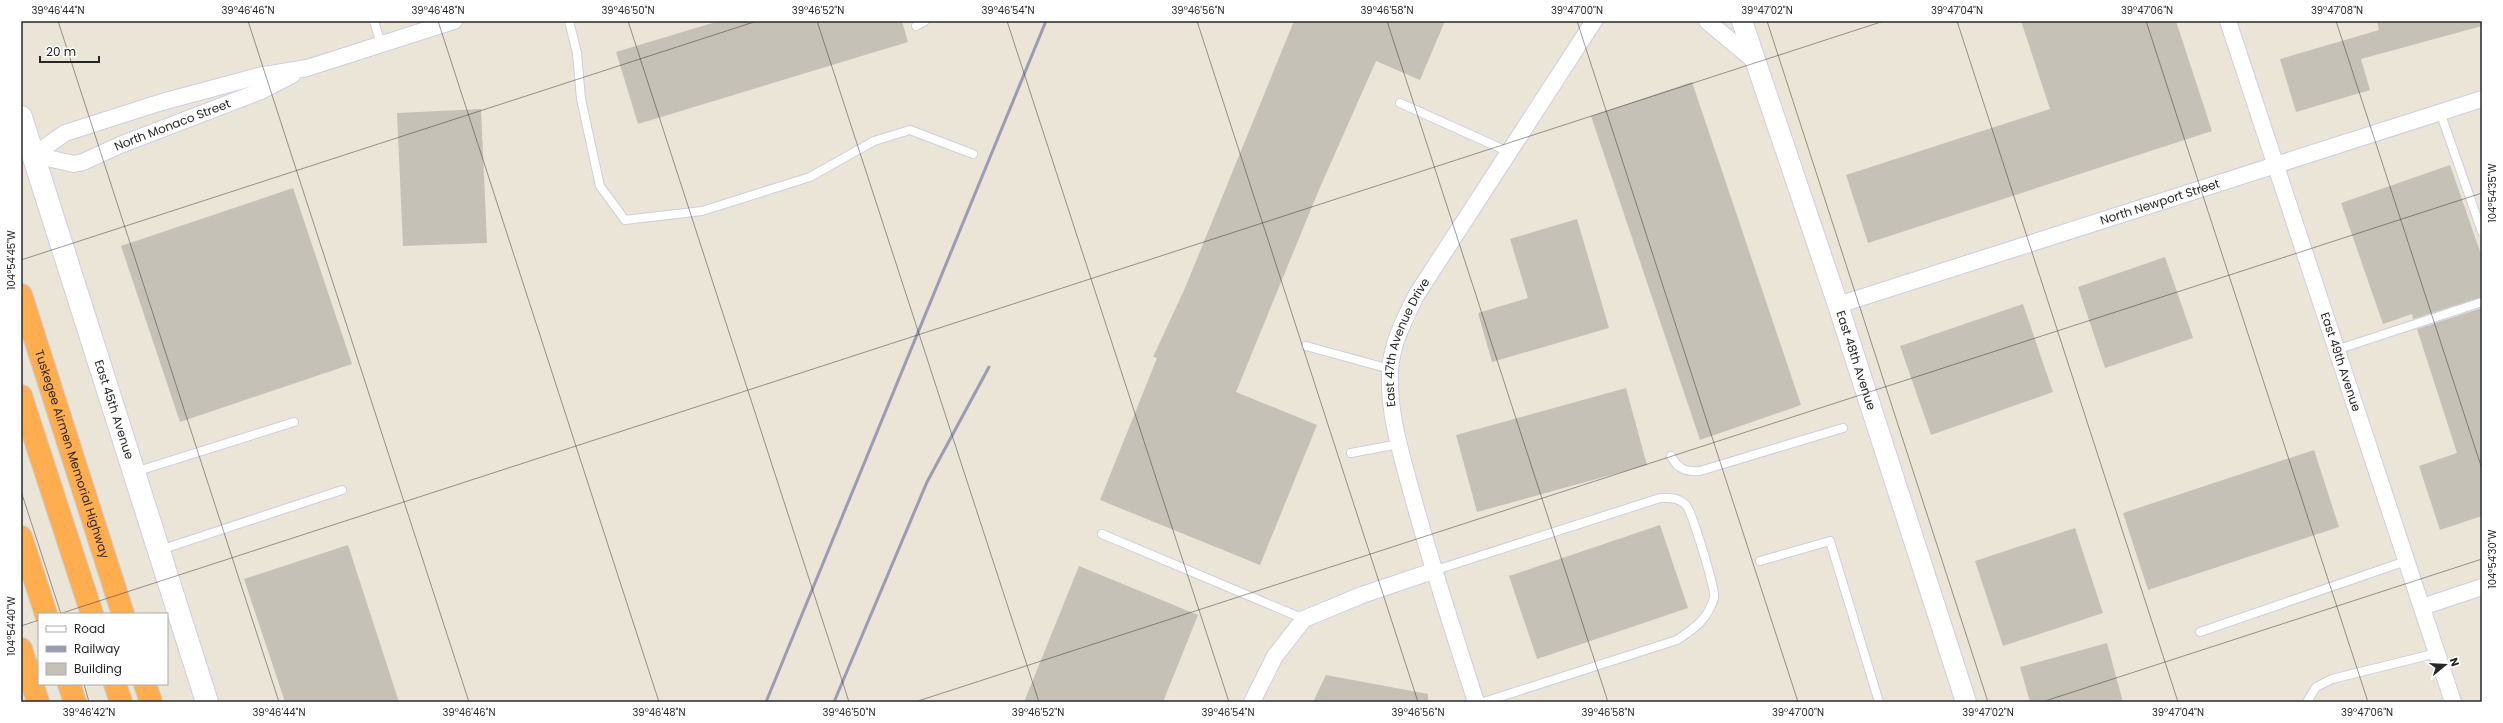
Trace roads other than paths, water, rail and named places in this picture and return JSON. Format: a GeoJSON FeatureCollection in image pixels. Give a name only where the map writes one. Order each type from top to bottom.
{"type":"FeatureCollection","features":[{"type":"Feature","properties":{"kind":"highway","name":"Tuskegee Airmen Memorial Highway"},"geometry":{"type":"LineString","coordinates":[[21,295],[123,613]]}},
{"type":"Feature","properties":{"kind":"highway"},"geometry":{"type":"LineString","coordinates":[[21,396],[92,613]]}},
{"type":"Feature","properties":{"kind":"highway"},"geometry":{"type":"LineString","coordinates":[[21,537],[46,613]]}},
{"type":"Feature","properties":{"kind":"highway"},"geometry":{"type":"LineString","coordinates":[[21,649],[38,702]]}},
{"type":"Feature","properties":{"kind":"highway"},"geometry":{"type":"LineString","coordinates":[[69,685],[75,702]]}},
{"type":"Feature","properties":{"kind":"highway"},"geometry":{"type":"LineString","coordinates":[[115,685],[121,702]]}},
{"type":"Feature","properties":{"kind":"highway"},"geometry":{"type":"LineString","coordinates":[[145,685],[151,702]]}},
{"type":"Feature","properties":{"kind":"main road","name":"East 45th Avenue"},"geometry":{"type":"LineString","coordinates":[[21,117],[27,157],[133,473],[207,702]]}},
{"type":"Feature","properties":{"kind":"street","name":"North Monaco Street"},"geometry":{"type":"LineString","coordinates":[[27,157],[66,133],[162,102],[259,76],[307,68],[454,21]]}},
{"type":"Feature","properties":{"kind":"street","name":"East 47th Avenue Drive"},"geometry":{"type":"LineString","coordinates":[[1476,702],[1433,571],[1393,422],[1390,369],[1394,347],[1401,324],[1417,294],[1594,21]]}},
{"type":"Feature","properties":{"kind":"street"},"geometry":{"type":"LineString","coordinates":[[1707,21],[1756,62]]}},
{"type":"Feature","properties":{"kind":"street","name":"East 48th Avenue"},"geometry":{"type":"LineString","coordinates":[[1742,21],[1838,305],[1963,701]]}},
{"type":"Feature","properties":{"kind":"street","name":"East 49th Avenue"},"geometry":{"type":"LineString","coordinates":[[2228,21],[2452,702]]}},
{"type":"Feature","properties":{"kind":"street","name":"North Monaco Street"},"geometry":{"type":"LineString","coordinates":[[27,157],[74,164],[83,162],[120,145],[261,91],[307,68]]}},
{"type":"Feature","properties":{"kind":"street","name":"North Newport Street"},"geometry":{"type":"LineString","coordinates":[[1838,305],[2482,99]]}},
{"type":"Feature","properties":{"kind":"street"},"geometry":{"type":"LineString","coordinates":[[1252,702],[1275,656],[1304,619],[1362,595],[1433,571]]}},
{"type":"Feature","properties":{"kind":"street"},"geometry":{"type":"LineString","coordinates":[[2422,607],[2482,587]]}},
{"type":"Feature","properties":{"kind":"lane"},"geometry":{"type":"LineString","coordinates":[[374,21],[381,44]]}},
{"type":"Feature","properties":{"kind":"lane"},"geometry":{"type":"LineString","coordinates":[[569,21],[576,53],[581,99],[600,186],[625,220],[702,211],[810,177],[874,141],[910,130],[973,154]]}},
{"type":"Feature","properties":{"kind":"lane"},"geometry":{"type":"LineString","coordinates":[[916,26],[925,21]]}},
{"type":"Feature","properties":{"kind":"lane"},"geometry":{"type":"LineString","coordinates":[[1400,102],[1509,152]]}},
{"type":"Feature","properties":{"kind":"lane"},"geometry":{"type":"LineString","coordinates":[[2440,112],[2482,232]]}},
{"type":"Feature","properties":{"kind":"lane"},"geometry":{"type":"LineString","coordinates":[[2336,350],[2482,302]]}},
{"type":"Feature","properties":{"kind":"lane"},"geometry":{"type":"LineString","coordinates":[[1306,346],[1390,369]]}},
{"type":"Feature","properties":{"kind":"lane"},"geometry":{"type":"LineString","coordinates":[[133,473],[294,422]]}},
{"type":"Feature","properties":{"kind":"lane"},"geometry":{"type":"LineString","coordinates":[[1671,456],[1677,466],[1687,472],[1700,472],[1843,428]]}},
{"type":"Feature","properties":{"kind":"lane"},"geometry":{"type":"LineString","coordinates":[[1350,453],[1399,444]]}},
{"type":"Feature","properties":{"kind":"lane"},"geometry":{"type":"LineString","coordinates":[[158,551],[342,490]]}},
{"type":"Feature","properties":{"kind":"lane"},"geometry":{"type":"LineString","coordinates":[[1433,571],[1660,498],[1676,498],[1686,505],[1693,517],[1714,595],[1709,611],[1698,626],[1677,640],[1484,702]]}},
{"type":"Feature","properties":{"kind":"lane"},"geometry":{"type":"LineString","coordinates":[[1102,534],[1304,619]]}},
{"type":"Feature","properties":{"kind":"lane"},"geometry":{"type":"LineString","coordinates":[[1760,561],[1830,541],[1879,702]]}},
{"type":"Feature","properties":{"kind":"lane"},"geometry":{"type":"LineString","coordinates":[[2200,632],[2406,561]]}},
{"type":"Feature","properties":{"kind":"lane"},"geometry":{"type":"LineString","coordinates":[[2308,702],[2316,687],[2332,679],[2437,653]]}},
{"type":"Feature","properties":{"kind":"railway"},"geometry":{"type":"LineString","coordinates":[[766,702],[1046,21]]}},
{"type":"Feature","properties":{"kind":"railway"},"geometry":{"type":"LineString","coordinates":[[834,702],[927,482],[989,367]]}}]}
